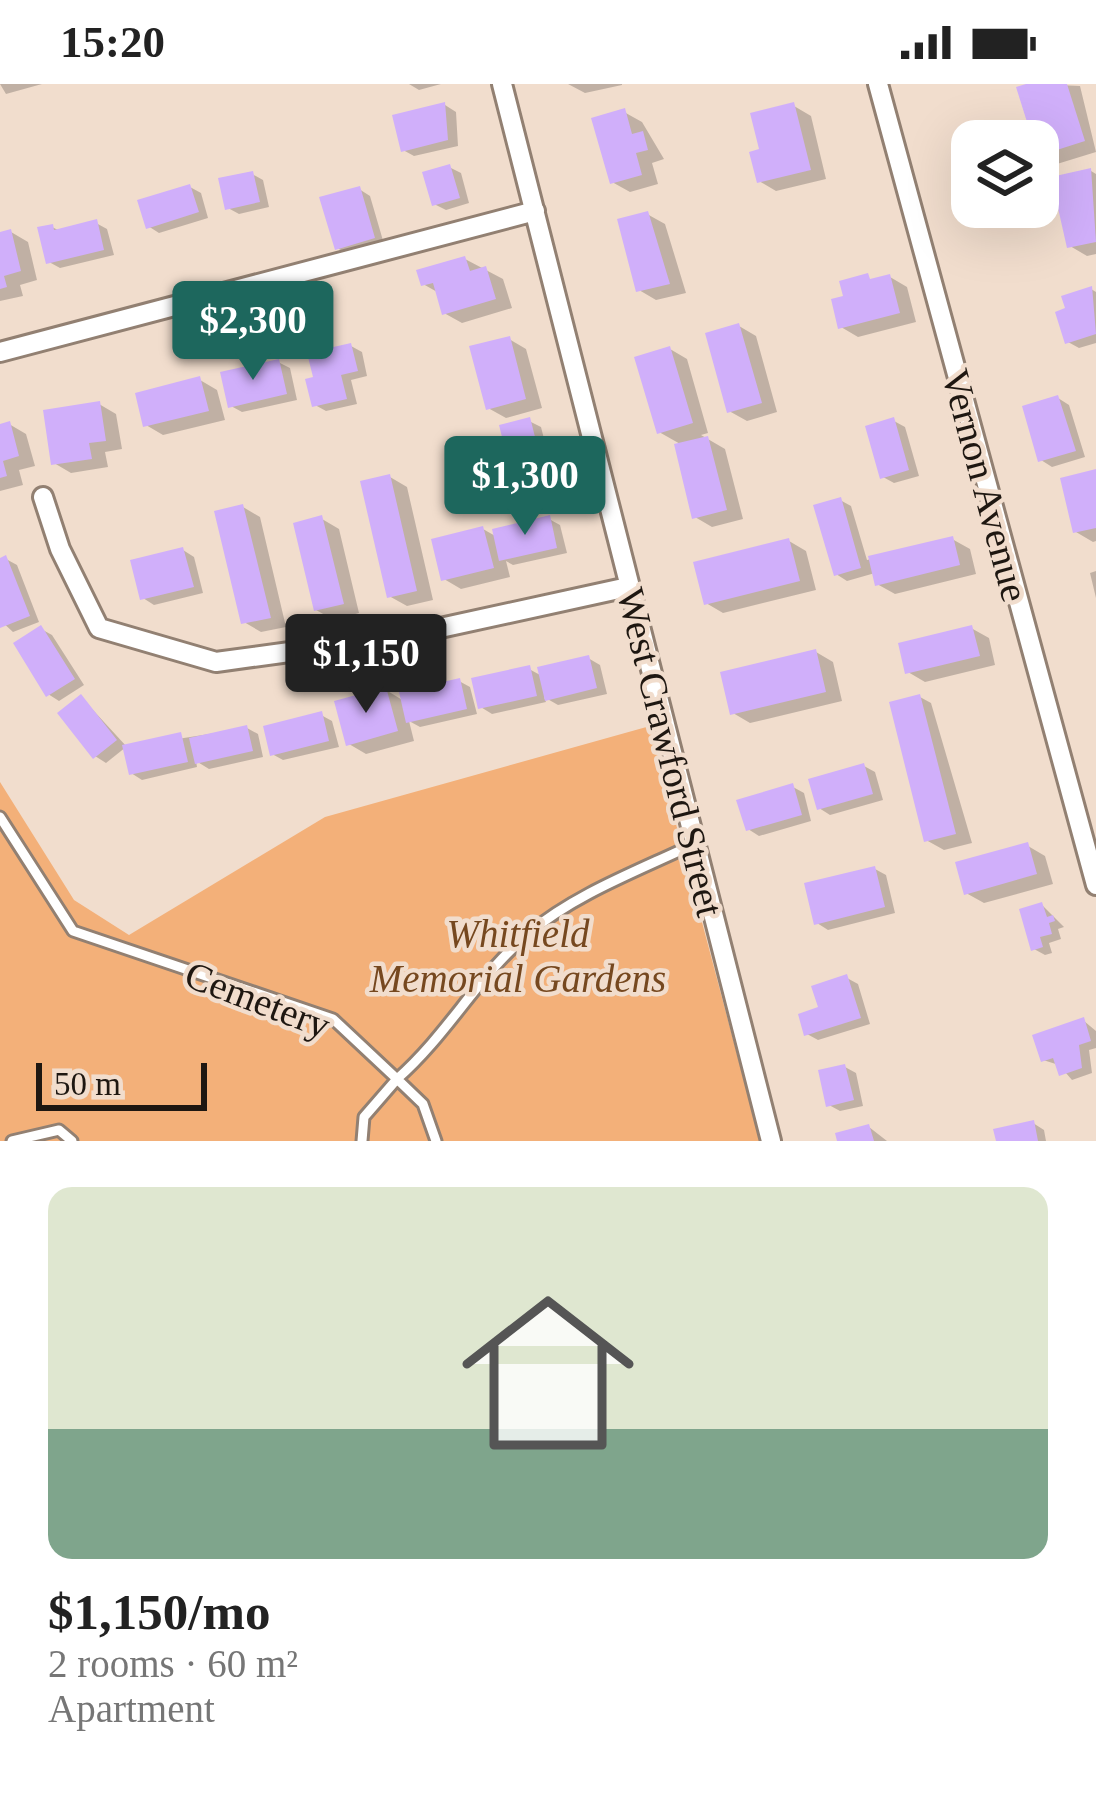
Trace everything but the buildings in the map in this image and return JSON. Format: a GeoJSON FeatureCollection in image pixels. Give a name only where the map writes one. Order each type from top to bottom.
{"type":"FeatureCollection","features":[{"type":"Feature","properties":{"kind":"street","name":"West Crawford Street"},"geometry":{"type":"LineString","coordinates":[[502,84],[771,1141]]}},
{"type":"Feature","properties":{"kind":"street","name":"Vernon Avenue"},"geometry":{"type":"LineString","coordinates":[[878,84],[1096,885]]}},
{"type":"Feature","properties":{"kind":"street"},"geometry":{"type":"LineString","coordinates":[[0,352],[535,211]]}},
{"type":"Feature","properties":{"kind":"street"},"geometry":{"type":"LineString","coordinates":[[43,496],[60,549],[99,628],[217,662],[399,637],[628,587]]}},
{"type":"Feature","properties":{"kind":"lane","name":"Cemetery"},"geometry":{"type":"LineString","coordinates":[[0,817],[73,931],[333,1019],[423,1104],[436,1141]]}},
{"type":"Feature","properties":{"kind":"lane"},"geometry":{"type":"LineString","coordinates":[[362,1141],[364,1118],[397,1079],[439,1042],[472,990],[531,931],[694,844]]}},
{"type":"Feature","properties":{"kind":"lane"},"geometry":{"type":"LineString","coordinates":[[12,1141],[59,1130],[72,1141]]}},
{"type":"Feature","properties":{"kind":"green space","name":"Whitfield Memorial Gardens"},"geometry":{"type":"Polygon","coordinates":[[[650,726],[760,1141],[0,1141],[0,782],[74,900],[129,935],[325,817],[650,726]]]}}]}
